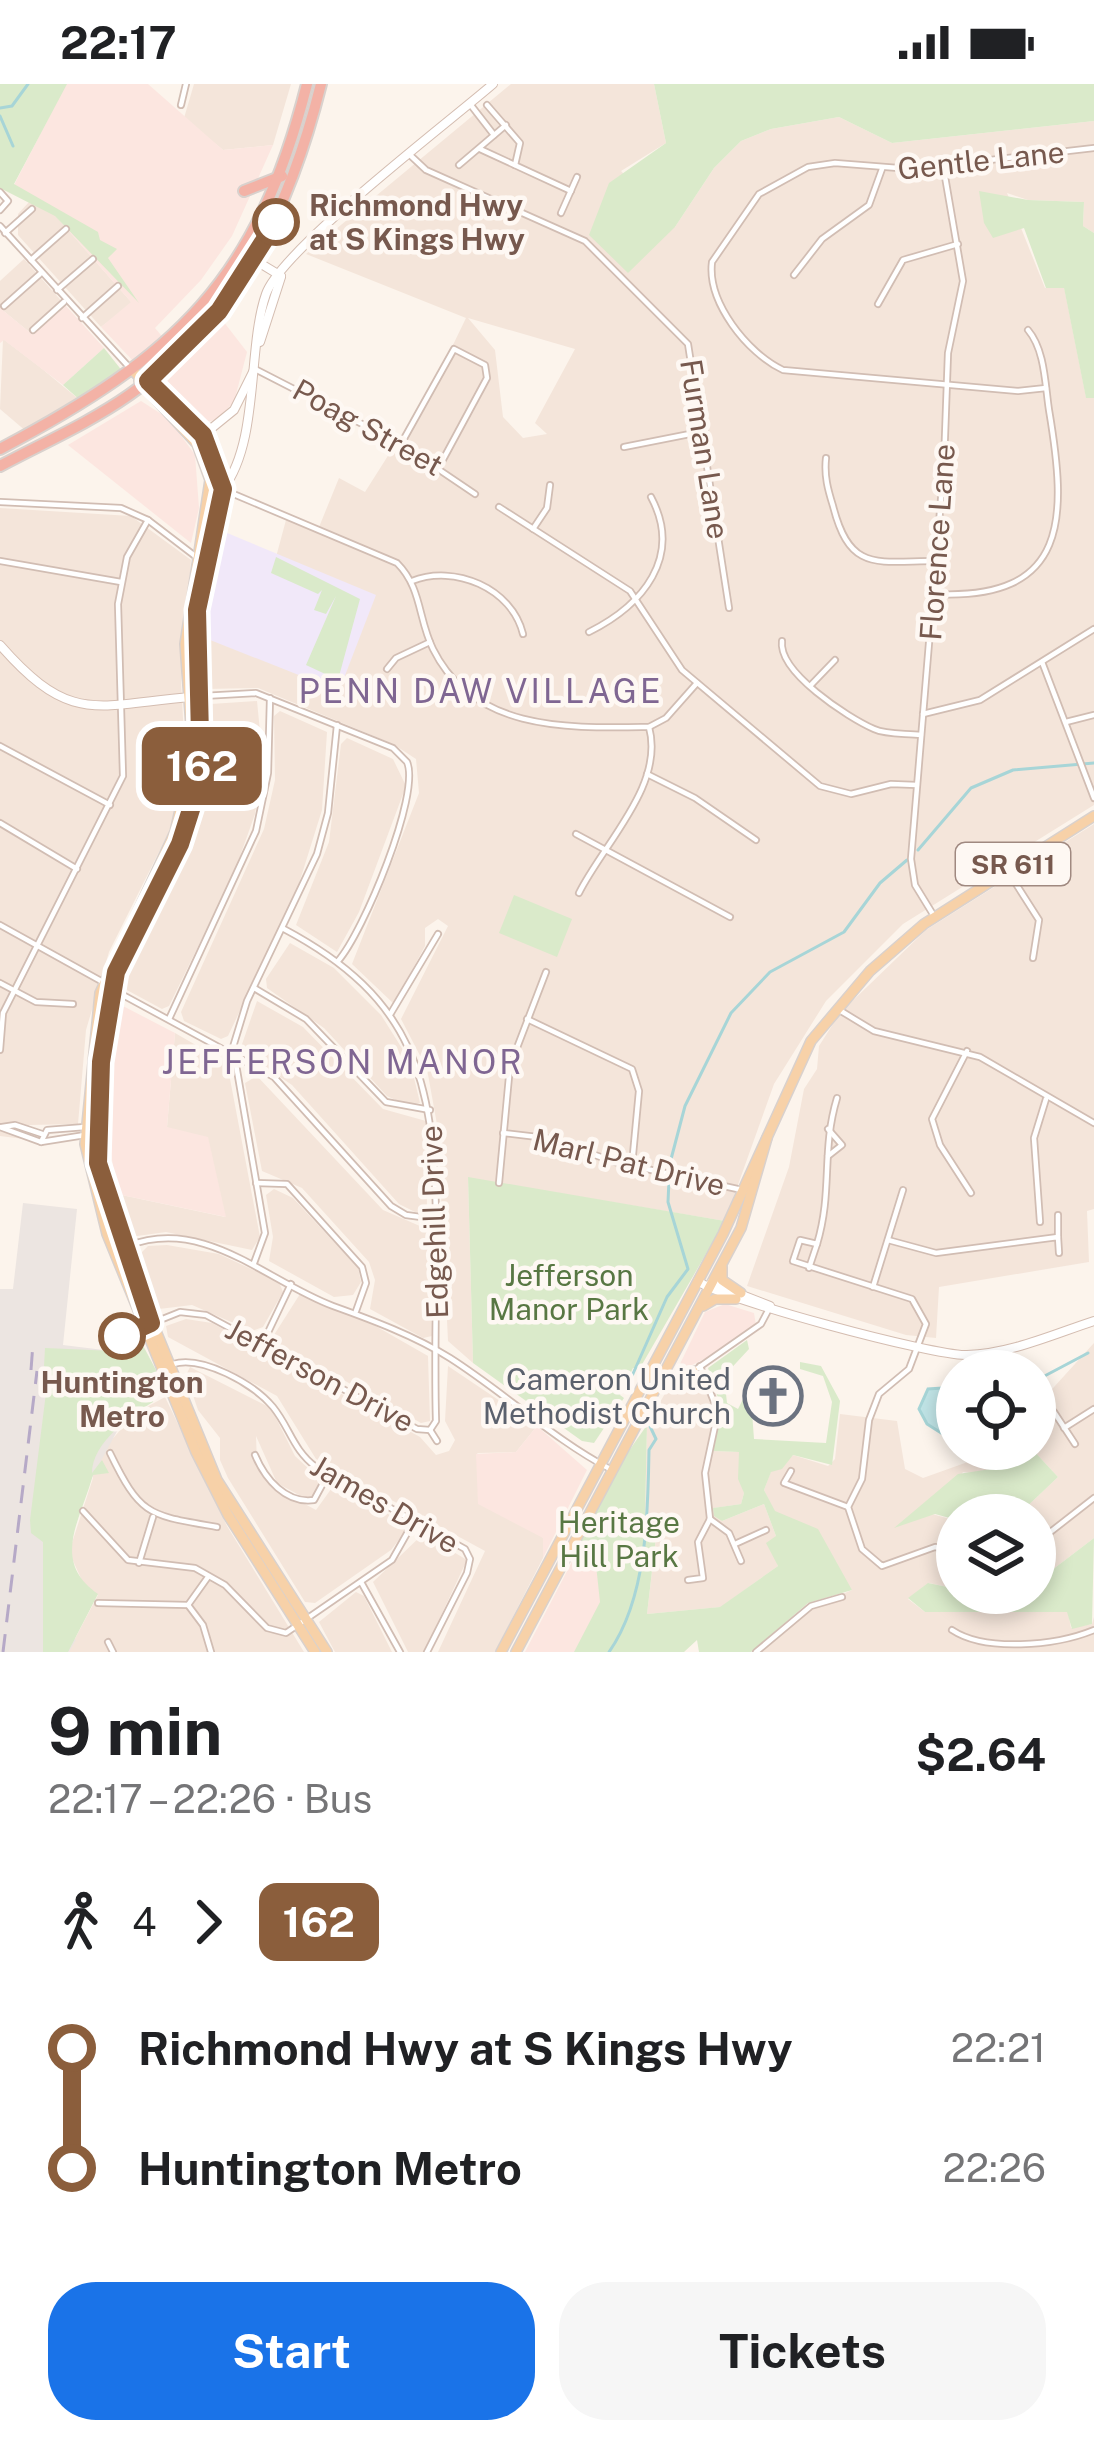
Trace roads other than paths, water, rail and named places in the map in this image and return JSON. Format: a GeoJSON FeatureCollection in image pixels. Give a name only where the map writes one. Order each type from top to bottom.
{"type":"FeatureCollection","features":[{"type":"Feature","properties":{"kind":"highway"},"geometry":{"type":"LineString","coordinates":[[0,449],[133,371],[190,320],[243,253],[282,176],[307,84]]}},
{"type":"Feature","properties":{"kind":"highway"},"geometry":{"type":"LineString","coordinates":[[0,466],[145,383],[225,304],[255,261],[291,191],[321,84]]}},
{"type":"Feature","properties":{"kind":"highway"},"geometry":{"type":"LineString","coordinates":[[244,190],[282,176]]}},
{"type":"Feature","properties":{"kind":"main road"},"geometry":{"type":"LineString","coordinates":[[315,1652],[230,1506],[118,1250],[91,1130],[107,986],[193,814],[202,764],[185,644],[196,557],[255,386],[271,281],[281,276],[302,247],[493,84]]}},
{"type":"Feature","properties":{"kind":"main road"},"geometry":{"type":"LineString","coordinates":[[243,253],[281,276]]}},
{"type":"Feature","properties":{"kind":"main road"},"geometry":{"type":"LineString","coordinates":[[200,440],[234,410],[255,369]]}},
{"type":"Feature","properties":{"kind":"main road"},"geometry":{"type":"LineString","coordinates":[[133,371],[200,440],[217,489],[197,610],[192,697]]}},
{"type":"Feature","properties":{"kind":"main road"},"geometry":{"type":"LineString","coordinates":[[0,645],[68,702],[90,709],[192,697]]}},
{"type":"Feature","properties":{"kind":"main road","name":"SR 611"},"geometry":{"type":"LineString","coordinates":[[516,1652],[722,1264],[769,1126],[800,1059],[837,1008],[890,952],[1006,868],[1094,816]]}},
{"type":"Feature","properties":{"kind":"main road","name":"SR 611"},"geometry":{"type":"LineString","coordinates":[[501,1652],[598,1463],[748,1193]]}},
{"type":"Feature","properties":{"kind":"main road"},"geometry":{"type":"LineString","coordinates":[[722,1264],[722,1280],[739,1296]]}},
{"type":"Feature","properties":{"kind":"main road"},"geometry":{"type":"LineString","coordinates":[[698,1281],[917,1349],[977,1354],[1094,1321]]}},
{"type":"Feature","properties":{"kind":"main road"},"geometry":{"type":"LineString","coordinates":[[686,1330],[707,1302],[739,1296]]}},
{"type":"Feature","properties":{"kind":"main road"},"geometry":{"type":"LineString","coordinates":[[673,1355],[679,1371],[696,1369]]}},
{"type":"Feature","properties":{"kind":"main road"},"geometry":{"type":"LineString","coordinates":[[656,1386],[696,1369]]}},
{"type":"Feature","properties":{"kind":"main road"},"geometry":{"type":"LineString","coordinates":[[302,1623],[327,1652]]}},
{"type":"Feature","properties":{"kind":"street"},"geometry":{"type":"LineString","coordinates":[[181,105],[187,84]]}},
{"type":"Feature","properties":{"kind":"street"},"geometry":{"type":"LineString","coordinates":[[470,104],[494,135]]}},
{"type":"Feature","properties":{"kind":"street"},"geometry":{"type":"LineString","coordinates":[[487,105],[521,147],[515,165]]}},
{"type":"Feature","properties":{"kind":"street"},"geometry":{"type":"LineString","coordinates":[[459,165],[506,125]]}},
{"type":"Feature","properties":{"kind":"street"},"geometry":{"type":"LineString","coordinates":[[480,148],[571,191]]}},
{"type":"Feature","properties":{"kind":"street","name":"Gentle Lane"},"geometry":{"type":"LineString","coordinates":[[1046,388],[947,386],[783,370],[757,352],[712,290],[717,248],[770,185],[822,164],[882,169],[1094,148]]}},
{"type":"Feature","properties":{"kind":"street","name":"Furman Lane"},"geometry":{"type":"LineString","coordinates":[[410,154],[426,170],[593,248],[688,344],[729,608]]}},
{"type":"Feature","properties":{"kind":"street","name":"Florence Lane"},"geometry":{"type":"LineString","coordinates":[[934,916],[913,877],[950,336],[963,280],[943,165]]}},
{"type":"Feature","properties":{"kind":"street"},"geometry":{"type":"LineString","coordinates":[[794,274],[822,239],[869,206],[882,169]]}},
{"type":"Feature","properties":{"kind":"street"},"geometry":{"type":"LineString","coordinates":[[561,213],[577,177]]}},
{"type":"Feature","properties":{"kind":"street"},"geometry":{"type":"LineString","coordinates":[[0,192],[8,201],[0,210]]}},
{"type":"Feature","properties":{"kind":"street"},"geometry":{"type":"LineString","coordinates":[[32,209],[3,230],[133,371]]}},
{"type":"Feature","properties":{"kind":"street"},"geometry":{"type":"LineString","coordinates":[[31,260],[67,229]]}},
{"type":"Feature","properties":{"kind":"street"},"geometry":{"type":"LineString","coordinates":[[878,304],[903,260],[958,244]]}},
{"type":"Feature","properties":{"kind":"street"},"geometry":{"type":"LineString","coordinates":[[57,290],[93,259]]}},
{"type":"Feature","properties":{"kind":"street"},"geometry":{"type":"LineString","coordinates":[[4,306],[42,273]]}},
{"type":"Feature","properties":{"kind":"street"},"geometry":{"type":"LineString","coordinates":[[82,317],[118,286]]}},
{"type":"Feature","properties":{"kind":"street"},"geometry":{"type":"LineString","coordinates":[[33,330],[66,300]]}},
{"type":"Feature","properties":{"kind":"street"},"geometry":{"type":"LineString","coordinates":[[934,594],[994,592],[1032,571],[1048,551],[1059,479],[1046,388],[1036,342],[1028,330]]}},
{"type":"Feature","properties":{"kind":"street"},"geometry":{"type":"LineString","coordinates":[[401,444],[454,349],[485,365],[488,374],[439,467]]}},
{"type":"Feature","properties":{"kind":"street","name":"Poag Street"},"geometry":{"type":"LineString","coordinates":[[255,369],[401,444],[476,494]]}},
{"type":"Feature","properties":{"kind":"street"},"geometry":{"type":"LineString","coordinates":[[624,447],[705,431]]}},
{"type":"Feature","properties":{"kind":"street"},"geometry":{"type":"LineString","coordinates":[[826,458],[824,475],[840,535],[852,552],[872,561],[936,561]]}},
{"type":"Feature","properties":{"kind":"street"},"geometry":{"type":"LineString","coordinates":[[533,529],[547,508],[550,485]]}},
{"type":"Feature","properties":{"kind":"street"},"geometry":{"type":"LineString","coordinates":[[217,489],[379,552],[412,581],[430,642],[460,688],[503,715],[535,723],[649,727],[666,718],[697,683]]}},
{"type":"Feature","properties":{"kind":"street"},"geometry":{"type":"LineString","coordinates":[[590,632],[637,599],[652,581],[663,553],[663,529],[651,497]]}},
{"type":"Feature","properties":{"kind":"street"},"geometry":{"type":"LineString","coordinates":[[0,502],[121,508],[148,520],[196,557]]}},
{"type":"Feature","properties":{"kind":"street"},"geometry":{"type":"LineString","coordinates":[[500,508],[615,580],[637,599],[676,662],[826,790],[851,794],[884,785],[917,785]]}},
{"type":"Feature","properties":{"kind":"street"},"geometry":{"type":"LineString","coordinates":[[0,1050],[3,1013],[124,772],[116,633],[132,543],[148,520]]}},
{"type":"Feature","properties":{"kind":"street"},"geometry":{"type":"LineString","coordinates":[[0,561],[122,582]]}},
{"type":"Feature","properties":{"kind":"street"},"geometry":{"type":"LineString","coordinates":[[412,581],[444,573],[472,580],[516,616],[523,634]]}},
{"type":"Feature","properties":{"kind":"street"},"geometry":{"type":"LineString","coordinates":[[922,714],[969,705],[1094,629]]}},
{"type":"Feature","properties":{"kind":"street"},"geometry":{"type":"LineString","coordinates":[[782,641],[787,665],[810,686],[873,728],[921,734]]}},
{"type":"Feature","properties":{"kind":"street"},"geometry":{"type":"LineString","coordinates":[[387,669],[396,658],[430,642]]}},
{"type":"Feature","properties":{"kind":"street"},"geometry":{"type":"LineString","coordinates":[[810,686],[836,660]]}},
{"type":"Feature","properties":{"kind":"street"},"geometry":{"type":"LineString","coordinates":[[1042,662],[1094,797]]}},
{"type":"Feature","properties":{"kind":"street"},"geometry":{"type":"LineString","coordinates":[[192,697],[252,693],[397,751],[412,781],[369,903],[338,961]]}},
{"type":"Feature","properties":{"kind":"street"},"geometry":{"type":"LineString","coordinates":[[169,1019],[256,831],[268,773],[270,698]]}},
{"type":"Feature","properties":{"kind":"street"},"geometry":{"type":"LineString","coordinates":[[1066,722],[1094,715]]}},
{"type":"Feature","properties":{"kind":"street"},"geometry":{"type":"LineString","coordinates":[[254,1263],[265,1238],[232,1053],[254,988],[284,929],[324,829],[337,725]]}},
{"type":"Feature","properties":{"kind":"street"},"geometry":{"type":"LineString","coordinates":[[580,893],[647,774],[653,751],[649,727]]}},
{"type":"Feature","properties":{"kind":"street"},"geometry":{"type":"LineString","coordinates":[[0,746],[110,805]]}},
{"type":"Feature","properties":{"kind":"street"},"geometry":{"type":"LineString","coordinates":[[647,774],[695,798],[756,840]]}},
{"type":"Feature","properties":{"kind":"street"},"geometry":{"type":"LineString","coordinates":[[0,823],[77,869]]}},
{"type":"Feature","properties":{"kind":"street"},"geometry":{"type":"LineString","coordinates":[[576,834],[730,917]]}},
{"type":"Feature","properties":{"kind":"street"},"geometry":{"type":"LineString","coordinates":[[1006,868],[1039,920],[1034,958]]}},
{"type":"Feature","properties":{"kind":"street"},"geometry":{"type":"LineString","coordinates":[[0,926],[274,1077],[392,1206],[406,1215],[436,1219]]}},
{"type":"Feature","properties":{"kind":"street","name":"Edgehill Drive"},"geometry":{"type":"LineString","coordinates":[[284,929],[338,961],[391,1013],[421,1072],[430,1110],[436,1219],[436,1421],[430,1430]]}},
{"type":"Feature","properties":{"kind":"street"},"geometry":{"type":"LineString","coordinates":[[391,1013],[438,934]]}},
{"type":"Feature","properties":{"kind":"street"},"geometry":{"type":"LineString","coordinates":[[499,1183],[510,1066],[546,972]]}},
{"type":"Feature","properties":{"kind":"street"},"geometry":{"type":"LineString","coordinates":[[0,983],[43,1003],[74,1004]]}},
{"type":"Feature","properties":{"kind":"street"},"geometry":{"type":"LineString","coordinates":[[254,988],[307,1019],[386,1102],[430,1110]]}},
{"type":"Feature","properties":{"kind":"street"},"geometry":{"type":"LineString","coordinates":[[837,1008],[874,1031],[967,1052],[1093,1124]]}},
{"type":"Feature","properties":{"kind":"street"},"geometry":{"type":"LineString","coordinates":[[527,1019],[632,1069],[639,1091],[632,1165]]}},
{"type":"Feature","properties":{"kind":"street"},"geometry":{"type":"LineString","coordinates":[[967,1052],[932,1119],[940,1145],[971,1193]]}},
{"type":"Feature","properties":{"kind":"street"},"geometry":{"type":"LineString","coordinates":[[238,1080],[245,1068],[258,1067]]}},
{"type":"Feature","properties":{"kind":"street"},"geometry":{"type":"LineString","coordinates":[[809,1268],[829,1202],[828,1129],[837,1098]]}},
{"type":"Feature","properties":{"kind":"street"},"geometry":{"type":"LineString","coordinates":[[1040,1222],[1034,1138],[1047,1099]]}},
{"type":"Feature","properties":{"kind":"street"},"geometry":{"type":"LineString","coordinates":[[1,1127],[15,1125],[41,1138],[91,1130]]}},
{"type":"Feature","properties":{"kind":"street"},"geometry":{"type":"LineString","coordinates":[[826,1157],[842,1145],[828,1129]]}},
{"type":"Feature","properties":{"kind":"street","name":"Marl Pat Drive"},"geometry":{"type":"LineString","coordinates":[[503,1133],[546,1138],[748,1193]]}},
{"type":"Feature","properties":{"kind":"street"},"geometry":{"type":"LineString","coordinates":[[256,1184],[287,1184],[362,1267],[366,1283],[356,1311]]}},
{"type":"Feature","properties":{"kind":"street"},"geometry":{"type":"LineString","coordinates":[[873,1287],[903,1190]]}},
{"type":"Feature","properties":{"kind":"street"},"geometry":{"type":"LineString","coordinates":[[1058,1215],[1059,1253]]}},
{"type":"Feature","properties":{"kind":"street"},"geometry":{"type":"LineString","coordinates":[[118,1250],[170,1237],[254,1263],[436,1352],[610,1469]]}},
{"type":"Feature","properties":{"kind":"street"},"geometry":{"type":"LineString","coordinates":[[888,1240],[937,1253],[1058,1238]]}},
{"type":"Feature","properties":{"kind":"street"},"geometry":{"type":"LineString","coordinates":[[817,1244],[800,1240],[793,1258],[809,1268],[919,1305],[926,1324],[905,1373],[879,1394],[869,1420],[862,1479],[848,1507],[862,1550],[882,1566],[936,1547]]}},
{"type":"Feature","properties":{"kind":"street"},"geometry":{"type":"LineString","coordinates":[[261,1347],[292,1284]]}},
{"type":"Feature","properties":{"kind":"street"},"geometry":{"type":"LineString","coordinates":[[688,1580],[703,1578],[698,1542],[710,1519],[705,1473],[718,1412],[696,1369],[761,1324],[771,1306]]}},
{"type":"Feature","properties":{"kind":"street","name":"Jefferson Drive"},"geometry":{"type":"LineString","coordinates":[[147,1324],[173,1314],[197,1313],[417,1429],[430,1430]]}},
{"type":"Feature","properties":{"kind":"street","name":"James Drive"},"geometry":{"type":"LineString","coordinates":[[165,1366],[199,1362],[257,1394],[273,1408],[297,1451],[328,1474],[463,1548],[470,1559],[428,1652]]}},
{"type":"Feature","properties":{"kind":"street"},"geometry":{"type":"LineString","coordinates":[[1064,1428],[1094,1409]]}},
{"type":"Feature","properties":{"kind":"street"},"geometry":{"type":"LineString","coordinates":[[1056,1415],[1075,1444]]}},
{"type":"Feature","properties":{"kind":"street"},"geometry":{"type":"LineString","coordinates":[[430,1430],[437,1442]]}},
{"type":"Feature","properties":{"kind":"street"},"geometry":{"type":"LineString","coordinates":[[110,1454],[133,1501],[153,1516],[217,1527]]}},
{"type":"Feature","properties":{"kind":"street"},"geometry":{"type":"LineString","coordinates":[[255,1455],[274,1485],[299,1501],[314,1500],[328,1474]]}},
{"type":"Feature","properties":{"kind":"street"},"geometry":{"type":"LineString","coordinates":[[784,1483],[791,1471]]}},
{"type":"Feature","properties":{"kind":"street"},"geometry":{"type":"LineString","coordinates":[[775,1479],[848,1507]]}},
{"type":"Feature","properties":{"kind":"street"},"geometry":{"type":"LineString","coordinates":[[1056,1528],[1094,1498]]}},
{"type":"Feature","properties":{"kind":"street"},"geometry":{"type":"LineString","coordinates":[[82,1510],[98,1522],[120,1554],[139,1564],[195,1568],[225,1585],[267,1628],[286,1633],[396,1556],[414,1522]]}},
{"type":"Feature","properties":{"kind":"street"},"geometry":{"type":"LineString","coordinates":[[139,1564],[153,1516]]}},
{"type":"Feature","properties":{"kind":"street"},"geometry":{"type":"LineString","coordinates":[[710,1519],[734,1544],[741,1561]]}},
{"type":"Feature","properties":{"kind":"street"},"geometry":{"type":"LineString","coordinates":[[734,1544],[766,1530]]}},
{"type":"Feature","properties":{"kind":"street"},"geometry":{"type":"LineString","coordinates":[[188,1605],[208,1576]]}},
{"type":"Feature","properties":{"kind":"street"},"geometry":{"type":"LineString","coordinates":[[362,1582],[400,1652]]}},
{"type":"Feature","properties":{"kind":"street"},"geometry":{"type":"LineString","coordinates":[[756,1652],[811,1606],[842,1597]]}},
{"type":"Feature","properties":{"kind":"street"},"geometry":{"type":"LineString","coordinates":[[98,1603],[188,1605]]}},
{"type":"Feature","properties":{"kind":"street"},"geometry":{"type":"LineString","coordinates":[[188,1605],[203,1624],[211,1652]]}},
{"type":"Feature","properties":{"kind":"street"},"geometry":{"type":"LineString","coordinates":[[952,1630],[966,1643],[1016,1651],[1063,1643],[1094,1630]]}},
{"type":"Feature","properties":{"kind":"street"},"geometry":{"type":"LineString","coordinates":[[108,1642],[113,1652]]}},
{"type":"Feature","properties":{"kind":"water"},"geometry":{"type":"Polygon","coordinates":[[[936,1388],[936,1430],[919,1409],[928,1389],[936,1388]]]}},
{"type":"Feature","properties":{"kind":"waterway"},"geometry":{"type":"LineString","coordinates":[[0,108],[12,106],[28,84]]}},
{"type":"Feature","properties":{"kind":"waterway"},"geometry":{"type":"LineString","coordinates":[[0,116],[13,146]]}},
{"type":"Feature","properties":{"kind":"waterway"},"geometry":{"type":"LineString","coordinates":[[918,850],[971,788],[1013,770],[1094,763]]}},
{"type":"Feature","properties":{"kind":"waterway"},"geometry":{"type":"LineString","coordinates":[[670,1163],[685,1106],[731,1013],[770,972],[844,932],[880,883],[907,860]]}},
{"type":"Feature","properties":{"kind":"waterway"},"geometry":{"type":"LineString","coordinates":[[628,1385],[667,1297],[688,1269],[668,1202],[669,1180]]}},
{"type":"Feature","properties":{"kind":"waterway"},"geometry":{"type":"LineString","coordinates":[[1056,1370],[1088,1353]]}},
{"type":"Feature","properties":{"kind":"waterway"},"geometry":{"type":"LineString","coordinates":[[609,1652],[631,1607],[643,1555],[649,1450],[656,1439],[648,1422]]}},
{"type":"Feature","properties":{"kind":"railway"},"geometry":{"type":"LineString","coordinates":[[31,1370],[33,1343]]}},
{"type":"Feature","properties":{"kind":"railway"},"geometry":{"type":"LineString","coordinates":[[3,1652],[37,1371]]}},
{"type":"Feature","properties":{"kind":"place","name":"Richmond Hwy at S Kings Hwy"},"geometry":{"type":"Point","coordinates":[276,222]}},
{"type":"Feature","properties":{"kind":"place","name":"Huntington Metro"},"geometry":{"type":"Point","coordinates":[122,1336]}},
{"type":"Feature","properties":{"kind":"place","name":"Cameron United Methodist Church"},"geometry":{"type":"Point","coordinates":[773,1396]}},
{"type":"Feature","properties":{"kind":"district","name":"PENN DAW VILLAGE"},"geometry":{"type":"Point","coordinates":[481,691]}},
{"type":"Feature","properties":{"kind":"district","name":"JEFFERSON MANOR"},"geometry":{"type":"Point","coordinates":[343,1062]}},
{"type":"Feature","properties":{"kind":"park label","name":"Jefferson Manor Park"},"geometry":{"type":"Point","coordinates":[569,1292]}},
{"type":"Feature","properties":{"kind":"park label","name":"Heritage Hill Park"},"geometry":{"type":"Point","coordinates":[619,1539]}}]}
